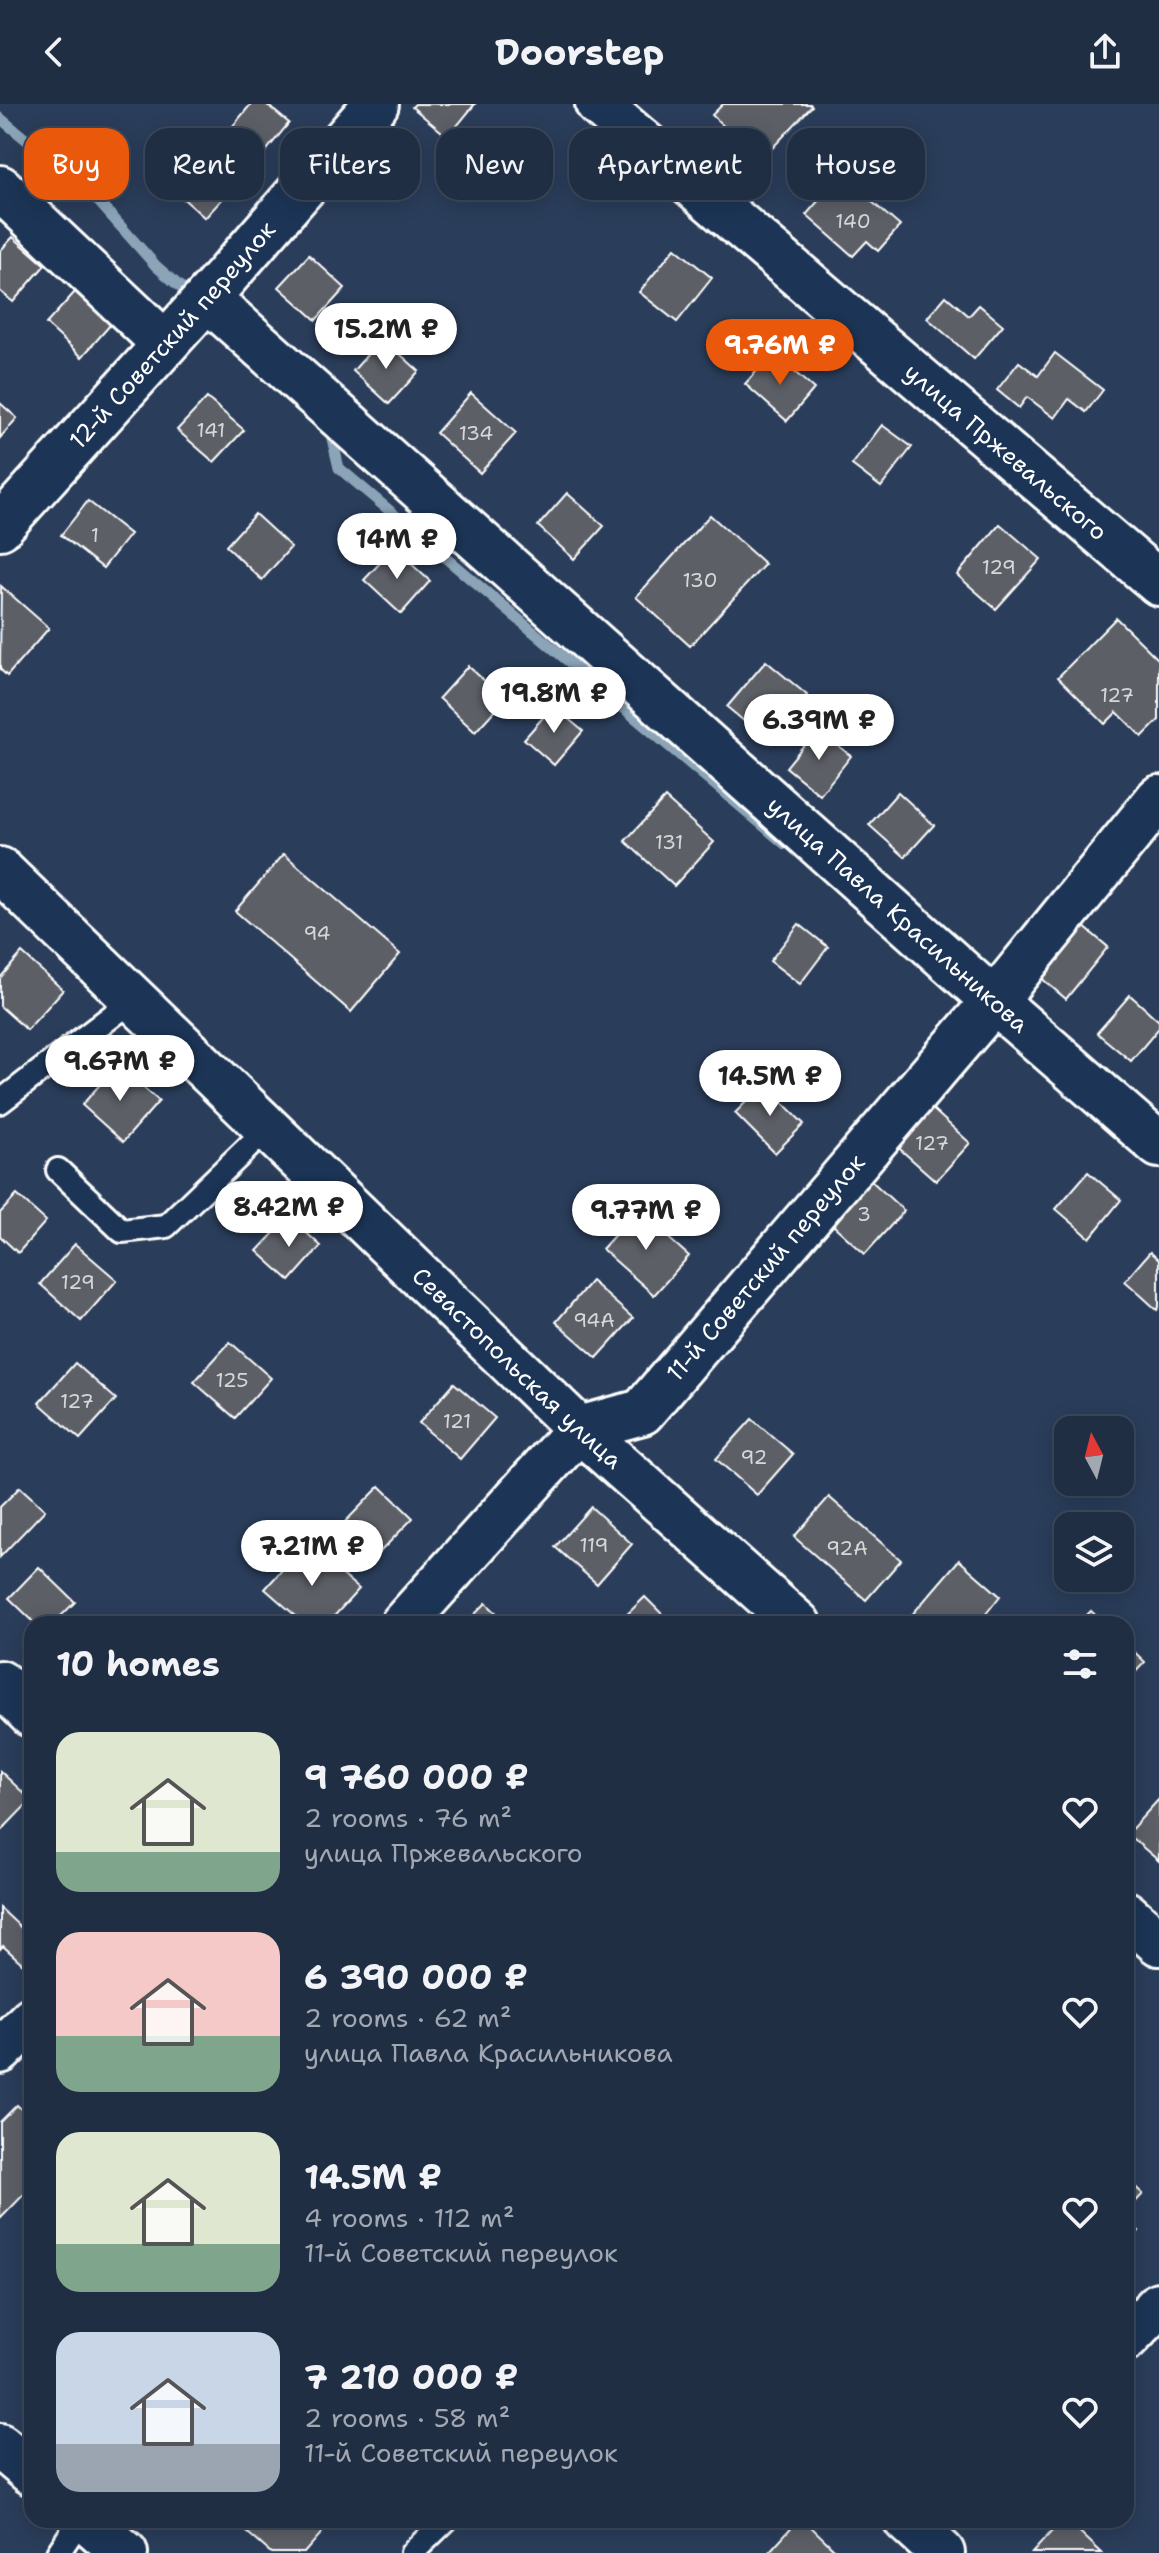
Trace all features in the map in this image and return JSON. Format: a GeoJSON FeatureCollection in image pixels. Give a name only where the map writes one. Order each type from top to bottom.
{"type":"FeatureCollection","features":[{"type":"Feature","properties":{"kind":"street","name":"12-й Советский переулок"},"geometry":{"type":"LineString","coordinates":[[0,527],[207,298],[376,104]]}},
{"type":"Feature","properties":{"kind":"street","name":"улица Пржевальского"},"geometry":{"type":"LineString","coordinates":[[598,104],[1159,583]]}},
{"type":"Feature","properties":{"kind":"street"},"geometry":{"type":"LineString","coordinates":[[0,188],[165,344]]}},
{"type":"Feature","properties":{"kind":"street","name":"улица Павла Красильникова"},"geometry":{"type":"LineString","coordinates":[[207,298],[1159,1145]]}},
{"type":"Feature","properties":{"kind":"street","name":"11-й Советский переулок"},"geometry":{"type":"LineString","coordinates":[[579,1429],[642,1412],[994,1001],[1159,798]]}},
{"type":"Feature","properties":{"kind":"street","name":"Севастопольская улица"},"geometry":{"type":"LineString","coordinates":[[0,870],[579,1429],[789,1616]]}},
{"type":"Feature","properties":{"kind":"street"},"geometry":{"type":"LineString","coordinates":[[410,1616],[579,1429]]}},
{"type":"Feature","properties":{"kind":"street"},"geometry":{"type":"LineString","coordinates":[[0,1683],[24,1707]]}},
{"type":"Feature","properties":{"kind":"street"},"geometry":{"type":"LineString","coordinates":[[1134,1921],[1159,1943]]}},
{"type":"Feature","properties":{"kind":"street"},"geometry":{"type":"LineString","coordinates":[[0,2051],[24,2027]]}},
{"type":"Feature","properties":{"kind":"street"},"geometry":{"type":"LineString","coordinates":[[1134,2331],[1159,2305]]}},
{"type":"Feature","properties":{"kind":"street"},"geometry":{"type":"LineString","coordinates":[[0,2446],[24,2466]]}},
{"type":"Feature","properties":{"kind":"street"},"geometry":{"type":"LineString","coordinates":[[96,2528],[125,2553]]}},
{"type":"Feature","properties":{"kind":"lane"},"geometry":{"type":"LineString","coordinates":[[0,1102],[134,999]]}},
{"type":"Feature","properties":{"kind":"lane"},"geometry":{"type":"LineString","coordinates":[[58,1170],[122,1231],[166,1226],[268,1128]]}},
{"type":"Feature","properties":{"kind":"lane"},"geometry":{"type":"LineString","coordinates":[[58,2553],[75,2528]]}},
{"type":"Feature","properties":{"kind":"lane"},"geometry":{"type":"LineString","coordinates":[[412,2553],[438,2528]]}},
{"type":"Feature","properties":{"kind":"building"},"geometry":{"type":"Polygon","coordinates":[[[251,104],[266,104],[289,123],[280,128],[280,134],[264,154],[264,128],[231,128],[251,104]]]}},
{"type":"Feature","properties":{"kind":"building"},"geometry":{"type":"Polygon","coordinates":[[[415,104],[475,104],[455,128],[437,128],[412,107],[415,104]]]}},
{"type":"Feature","properties":{"kind":"building"},"geometry":{"type":"Polygon","coordinates":[[[723,104],[812,106],[791,128],[787,128],[787,132],[771,149],[771,128],[726,128],[712,115],[723,104]]]}},
{"type":"Feature","properties":{"kind":"building"},"geometry":{"type":"Polygon","coordinates":[[[185,200],[221,200],[205,218],[185,200]]]}},
{"type":"Feature","properties":{"kind":"building"},"geometry":{"type":"Polygon","coordinates":[[[819,200],[870,200],[900,226],[878,251],[867,241],[853,256],[806,215],[819,200]]]}},
{"type":"Feature","properties":{"kind":"building"},"geometry":{"type":"Polygon","coordinates":[[[13,237],[45,265],[13,302],[0,291],[0,251],[13,237]]]}},
{"type":"Feature","properties":{"kind":"building"},"geometry":{"type":"Polygon","coordinates":[[[675,248],[712,278],[677,322],[639,292],[675,248]]]}},
{"type":"Feature","properties":{"kind":"building"},"geometry":{"type":"Polygon","coordinates":[[[309,255],[345,288],[316,320],[279,287],[309,255]]]}},
{"type":"Feature","properties":{"kind":"building"},"geometry":{"type":"Polygon","coordinates":[[[75,292],[111,324],[82,357],[46,324],[75,292]]]}},
{"type":"Feature","properties":{"kind":"building"},"geometry":{"type":"Polygon","coordinates":[[[946,296],[969,316],[979,305],[1003,325],[974,359],[927,318],[946,296]]]}},
{"type":"Feature","properties":{"kind":"building"},"geometry":{"type":"Polygon","coordinates":[[[382,338],[419,371],[389,404],[353,371],[382,338]]]}},
{"type":"Feature","properties":{"kind":"building"},"geometry":{"type":"Polygon","coordinates":[[[773,353],[814,389],[787,421],[745,384],[773,353]]]}},
{"type":"Feature","properties":{"kind":"building"},"geometry":{"type":"Polygon","coordinates":[[[1055,353],[1103,390],[1086,412],[1069,399],[1055,418],[1027,397],[1019,408],[997,390],[1019,362],[1038,376],[1055,353]]]}},
{"type":"Feature","properties":{"kind":"building"},"geometry":{"type":"Polygon","coordinates":[[[471,393],[516,433],[480,473],[436,433],[471,393]]]}},
{"type":"Feature","properties":{"kind":"building"},"geometry":{"type":"Polygon","coordinates":[[[207,398],[244,430],[214,462],[177,430],[207,398]]]}},
{"type":"Feature","properties":{"kind":"building"},"geometry":{"type":"Polygon","coordinates":[[[0,403],[17,418],[0,438],[0,403]]]}},
{"type":"Feature","properties":{"kind":"building"},"geometry":{"type":"Polygon","coordinates":[[[882,425],[912,447],[881,487],[852,465],[882,425]]]}},
{"type":"Feature","properties":{"kind":"building"},"geometry":{"type":"Polygon","coordinates":[[[567,493],[604,526],[574,559],[538,526],[567,493]]]}},
{"type":"Feature","properties":{"kind":"building"},"geometry":{"type":"Polygon","coordinates":[[[88,501],[130,534],[103,568],[61,535],[88,501]]]}},
{"type":"Feature","properties":{"kind":"building"},"geometry":{"type":"Polygon","coordinates":[[[255,514],[291,547],[262,580],[226,546],[255,514]]]}},
{"type":"Feature","properties":{"kind":"building"},"geometry":{"type":"Polygon","coordinates":[[[710,515],[765,564],[690,646],[636,597],[710,515]]]}},
{"type":"Feature","properties":{"kind":"building"},"geometry":{"type":"Polygon","coordinates":[[[1000,524],[1041,559],[996,609],[957,575],[1000,524]]]}},
{"type":"Feature","properties":{"kind":"building"},"geometry":{"type":"Polygon","coordinates":[[[394,548],[430,581],[401,614],[364,580],[394,548]]]}},
{"type":"Feature","properties":{"kind":"building"},"geometry":{"type":"Polygon","coordinates":[[[1,586],[49,628],[7,676],[0,669],[1,586]]]}},
{"type":"Feature","properties":{"kind":"building"},"geometry":{"type":"Polygon","coordinates":[[[1116,618],[1159,660],[1159,720],[1142,737],[1117,712],[1105,724],[1058,677],[1116,618]]]}},
{"type":"Feature","properties":{"kind":"building"},"geometry":{"type":"Polygon","coordinates":[[[766,661],[807,695],[768,741],[727,707],[766,661]]]}},
{"type":"Feature","properties":{"kind":"building"},"geometry":{"type":"Polygon","coordinates":[[[468,666],[505,699],[475,732],[439,698],[468,666]]]}},
{"type":"Feature","properties":{"kind":"building"},"geometry":{"type":"Polygon","coordinates":[[[553,706],[583,731],[554,765],[524,739],[553,706]]]}},
{"type":"Feature","properties":{"kind":"building"},"geometry":{"type":"Polygon","coordinates":[[[817,729],[851,756],[820,795],[786,767],[817,729]]]}},
{"type":"Feature","properties":{"kind":"building"},"geometry":{"type":"Polygon","coordinates":[[[898,792],[934,825],[905,857],[869,825],[898,792]]]}},
{"type":"Feature","properties":{"kind":"building"},"geometry":{"type":"Polygon","coordinates":[[[665,798],[714,842],[674,886],[625,841],[665,798]]]}},
{"type":"Feature","properties":{"kind":"building"},"geometry":{"type":"Polygon","coordinates":[[[284,854],[400,954],[351,1012],[235,911],[284,854]]]}},
{"type":"Feature","properties":{"kind":"building"},"geometry":{"type":"Polygon","coordinates":[[[1077,921],[1108,947],[1066,999],[1034,972],[1077,921]]]}},
{"type":"Feature","properties":{"kind":"building"},"geometry":{"type":"Polygon","coordinates":[[[799,924],[828,947],[800,984],[770,961],[799,924]]]}},
{"type":"Feature","properties":{"kind":"building"},"geometry":{"type":"Polygon","coordinates":[[[22,953],[63,990],[27,1030],[0,1006],[0,978],[22,953]]]}},
{"type":"Feature","properties":{"kind":"building"},"geometry":{"type":"Polygon","coordinates":[[[1130,995],[1159,1021],[1159,1028],[1131,1061],[1097,1033],[1130,995]]]}},
{"type":"Feature","properties":{"kind":"building"},"geometry":{"type":"Polygon","coordinates":[[[117,1065],[159,1101],[123,1142],[82,1105],[117,1065]]]}},
{"type":"Feature","properties":{"kind":"building"},"geometry":{"type":"Polygon","coordinates":[[[764,1084],[804,1124],[775,1153],[735,1113],[764,1084]]]}},
{"type":"Feature","properties":{"kind":"building"},"geometry":{"type":"Polygon","coordinates":[[[927,1104],[970,1143],[936,1181],[893,1143],[927,1104]]]}},
{"type":"Feature","properties":{"kind":"building"},"geometry":{"type":"Polygon","coordinates":[[[1088,1172],[1121,1200],[1090,1238],[1056,1209],[1088,1172]]]}},
{"type":"Feature","properties":{"kind":"building"},"geometry":{"type":"Polygon","coordinates":[[[863,1173],[904,1211],[865,1254],[823,1216],[863,1173]]]}},
{"type":"Feature","properties":{"kind":"building"},"geometry":{"type":"Polygon","coordinates":[[[17,1195],[46,1221],[18,1253],[0,1236],[0,1213],[17,1195]]]}},
{"type":"Feature","properties":{"kind":"building"},"geometry":{"type":"Polygon","coordinates":[[[637,1210],[689,1256],[654,1295],[602,1249],[637,1210]]]}},
{"type":"Feature","properties":{"kind":"building"},"geometry":{"type":"Polygon","coordinates":[[[289,1217],[321,1246],[290,1281],[257,1251],[289,1217]]]}},
{"type":"Feature","properties":{"kind":"building"},"geometry":{"type":"Polygon","coordinates":[[[75,1244],[117,1280],[81,1321],[40,1284],[75,1244]]]}},
{"type":"Feature","properties":{"kind":"building"},"geometry":{"type":"Polygon","coordinates":[[[1150,1252],[1159,1260],[1157,1310],[1125,1281],[1150,1252]]]}},
{"type":"Feature","properties":{"kind":"building"},"geometry":{"type":"Polygon","coordinates":[[[591,1281],[633,1318],[597,1358],[556,1322],[591,1281]]]}},
{"type":"Feature","properties":{"kind":"building"},"geometry":{"type":"Polygon","coordinates":[[[230,1342],[271,1378],[235,1418],[194,1382],[230,1342]]]}},
{"type":"Feature","properties":{"kind":"building"},"geometry":{"type":"Polygon","coordinates":[[[75,1363],[116,1399],[80,1439],[39,1403],[75,1363]]]}},
{"type":"Feature","properties":{"kind":"building"},"geometry":{"type":"Polygon","coordinates":[[[454,1383],[495,1418],[460,1459],[419,1423],[454,1383]]]}},
{"type":"Feature","properties":{"kind":"building"},"geometry":{"type":"Polygon","coordinates":[[[752,1419],[793,1454],[757,1495],[716,1459],[752,1419]]]}},
{"type":"Feature","properties":{"kind":"building"},"geometry":{"type":"Polygon","coordinates":[[[380,1486],[413,1518],[376,1556],[343,1524],[380,1486]]]}},
{"type":"Feature","properties":{"kind":"building"},"geometry":{"type":"Polygon","coordinates":[[[20,1487],[45,1510],[0,1557],[0,1507],[20,1487]]]}},
{"type":"Feature","properties":{"kind":"building"},"geometry":{"type":"Polygon","coordinates":[[[829,1497],[901,1560],[866,1600],[794,1537],[829,1497]]]}},
{"type":"Feature","properties":{"kind":"building"},"geometry":{"type":"Polygon","coordinates":[[[591,1507],[632,1544],[597,1584],[555,1547],[591,1507]]]}},
{"type":"Feature","properties":{"kind":"building"},"geometry":{"type":"Polygon","coordinates":[[[306,1543],[359,1589],[334,1616],[296,1616],[265,1589],[306,1543]]]}},
{"type":"Feature","properties":{"kind":"building"},"geometry":{"type":"Polygon","coordinates":[[[959,1560],[1000,1596],[984,1616],[911,1616],[959,1560]]]}},
{"type":"Feature","properties":{"kind":"building"},"geometry":{"type":"Polygon","coordinates":[[[39,1567],[75,1602],[61,1616],[28,1616],[9,1598],[39,1567]]]}},
{"type":"Feature","properties":{"kind":"building"},"geometry":{"type":"Polygon","coordinates":[[[645,1597],[664,1616],[625,1616],[645,1597]]]}},
{"type":"Feature","properties":{"kind":"building"},"geometry":{"type":"Polygon","coordinates":[[[486,1603],[500,1616],[473,1616],[486,1603]]]}},
{"type":"Feature","properties":{"kind":"building"},"geometry":{"type":"Polygon","coordinates":[[[1134,1652],[1145,1662],[1134,1674],[1134,1652]]]}},
{"type":"Feature","properties":{"kind":"building"},"geometry":{"type":"Polygon","coordinates":[[[0,1771],[24,1793],[24,1807],[0,1832],[0,1771]]]}},
{"type":"Feature","properties":{"kind":"building"},"geometry":{"type":"Polygon","coordinates":[[[1159,1799],[1159,1861],[1134,1840],[1134,1826],[1159,1799]]]}},
{"type":"Feature","properties":{"kind":"building"},"geometry":{"type":"Polygon","coordinates":[[[0,1908],[24,1930],[24,1963],[3,1946],[0,1949],[0,1908]]]}},
{"type":"Feature","properties":{"kind":"building"},"geometry":{"type":"Polygon","coordinates":[[[17,2105],[24,2112],[24,2194],[0,2219],[0,2122],[17,2105]]]}},
{"type":"Feature","properties":{"kind":"building"},"geometry":{"type":"Polygon","coordinates":[[[1134,2186],[1143,2194],[1134,2204],[1134,2186]]]}},
{"type":"Feature","properties":{"kind":"building"},"geometry":{"type":"Polygon","coordinates":[[[242,2528],[326,2528],[304,2553],[271,2553],[242,2528]]]}},
{"type":"Feature","properties":{"kind":"building"},"geometry":{"type":"Polygon","coordinates":[[[791,2528],[812,2528],[836,2551],[834,2553],[768,2553],[791,2528]]]}},
{"type":"Feature","properties":{"kind":"building"},"geometry":{"type":"Polygon","coordinates":[[[1055,2528],[1075,2528],[1102,2553],[1032,2553],[1055,2528]]]}},
{"type":"Feature","properties":{"kind":"waterway"},"geometry":{"type":"LineString","coordinates":[[0,118],[91,193],[156,266],[193,298]]}},
{"type":"Feature","properties":{"kind":"waterway"},"geometry":{"type":"LineString","coordinates":[[329,426],[339,468],[785,844]]}}]}
